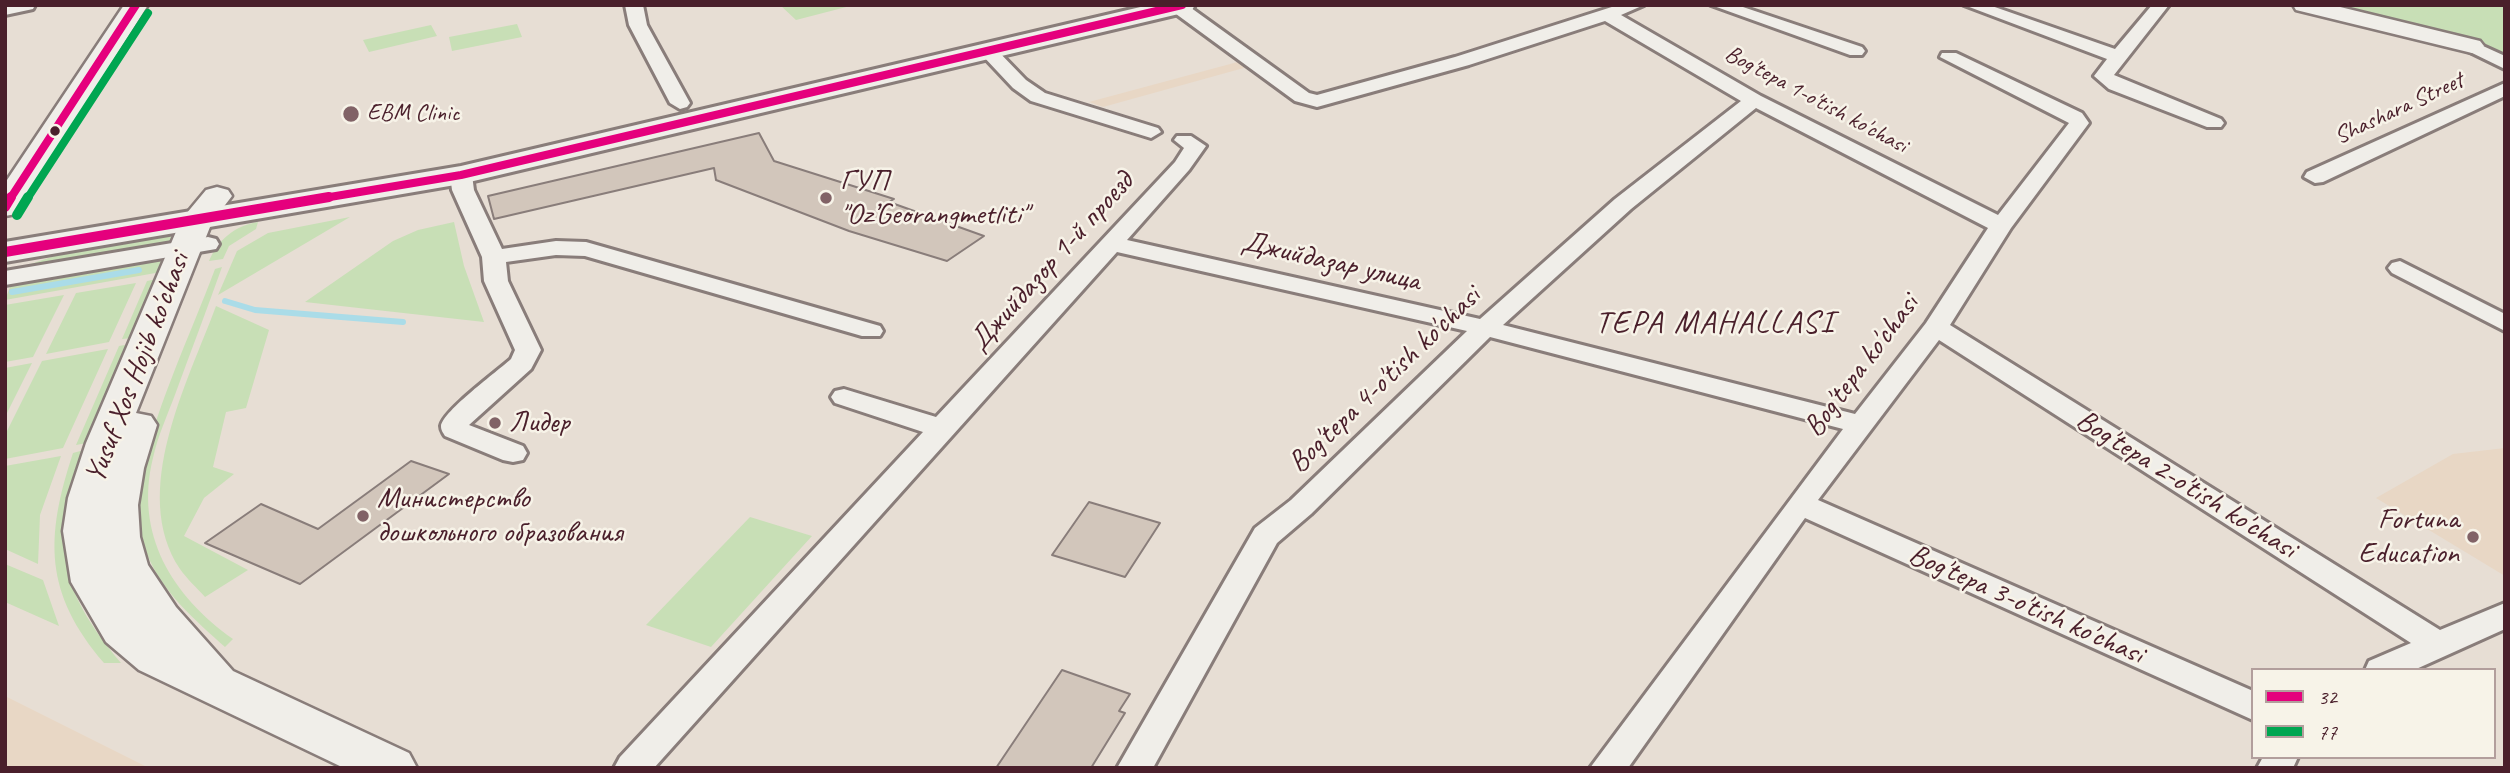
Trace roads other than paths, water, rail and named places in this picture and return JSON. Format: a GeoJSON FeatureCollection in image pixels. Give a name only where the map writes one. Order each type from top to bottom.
{"type":"FeatureCollection","features":[{"type":"Feature","properties":{"kind":"main road"},"geometry":{"type":"LineString","coordinates":[[5,173],[116,5]]}},
{"type":"Feature","properties":{"kind":"main road"},"geometry":{"type":"LineString","coordinates":[[5,207],[135,5]]}},
{"type":"Feature","properties":{"kind":"main road"},"geometry":{"type":"LineString","coordinates":[[5,252],[205,225],[461,175],[1113,5]]}},
{"type":"Feature","properties":{"kind":"main road"},"geometry":{"type":"LineString","coordinates":[[5,231],[205,225],[425,162],[680,103],[988,51],[1181,6]]}},
{"type":"Feature","properties":{"kind":"main road","name":"Yusuf Xos Hojib ko'chasi"},"geometry":{"type":"LineString","coordinates":[[205,225],[105,443],[88,498],[88,565],[101,598],[136,645],[175,668],[222,686],[392,768]]}},
{"type":"Feature","properties":{"kind":"street"},"geometry":{"type":"LineString","coordinates":[[5,10],[27,5]]}},
{"type":"Feature","properties":{"kind":"street"},"geometry":{"type":"LineString","coordinates":[[634,5],[638,25],[680,103]]}},
{"type":"Feature","properties":{"kind":"street"},"geometry":{"type":"LineString","coordinates":[[1181,6],[1302,97],[1317,101],[1610,16],[1636,5]]}},
{"type":"Feature","properties":{"kind":"street"},"geometry":{"type":"LineString","coordinates":[[1719,5],[1856,51]]}},
{"type":"Feature","properties":{"kind":"street"},"geometry":{"type":"LineString","coordinates":[[1972,5],[2119,57]]}},
{"type":"Feature","properties":{"kind":"street"},"geometry":{"type":"LineString","coordinates":[[2161,5],[2103,76],[2116,85],[2214,124]]}},
{"type":"Feature","properties":{"kind":"street"},"geometry":{"type":"LineString","coordinates":[[2304,5],[2505,53]]}},
{"type":"Feature","properties":{"kind":"street","name":"Bog'tepa 1-o'tish ko'chasi"},"geometry":{"type":"LineString","coordinates":[[1610,16],[1754,100],[2001,226]]}},
{"type":"Feature","properties":{"kind":"street"},"geometry":{"type":"LineString","coordinates":[[2472,46],[2505,63]]}},
{"type":"Feature","properties":{"kind":"street","name":"Джийдазор 1-й проезд"},"geometry":{"type":"LineString","coordinates":[[988,51],[1018,83],[1048,103],[1059,103],[1151,132]]}},
{"type":"Feature","properties":{"kind":"street","name":"Bog'tepa ko'chasi"},"geometry":{"type":"LineString","coordinates":[[1608,768],[1800,504],[1936,327],[2001,226],[2080,120],[1949,57]]}},
{"type":"Feature","properties":{"kind":"street","name":"Shashara Street"},"geometry":{"type":"LineString","coordinates":[[2315,177],[2505,89]]}},
{"type":"Feature","properties":{"kind":"street","name":"Bog'tepa 4-o'tish ko'chasi"},"geometry":{"type":"LineString","coordinates":[[1135,768],[1266,536],[1301,507],[1485,328],[1623,204],[1754,100]]}},
{"type":"Feature","properties":{"kind":"street","name":"Джийдазор 1-й проезд"},"geometry":{"type":"LineString","coordinates":[[632,768],[1182,166],[1196,146],[1184,140]]}},
{"type":"Feature","properties":{"kind":"street"},"geometry":{"type":"LineString","coordinates":[[461,175],[463,190],[494,257],[496,281],[528,350],[522,363],[462,415],[455,424],[455,430],[513,453]]}},
{"type":"Feature","properties":{"kind":"street"},"geometry":{"type":"LineString","coordinates":[[5,278],[205,225]]}},
{"type":"Feature","properties":{"kind":"street","name":"Джийдазар улица"},"geometry":{"type":"LineString","coordinates":[[1113,244],[1485,328],[1860,424]]}},
{"type":"Feature","properties":{"kind":"street"},"geometry":{"type":"LineString","coordinates":[[494,257],[556,248],[586,249],[872,331]]}},
{"type":"Feature","properties":{"kind":"street"},"geometry":{"type":"LineString","coordinates":[[2400,268],[2505,324]]}},
{"type":"Feature","properties":{"kind":"street","name":"Bog'tepa 2-o'tish ko'chasi"},"geometry":{"type":"LineString","coordinates":[[1936,327],[2436,643]]}},
{"type":"Feature","properties":{"kind":"street"},"geometry":{"type":"LineString","coordinates":[[844,397],[943,429]]}},
{"type":"Feature","properties":{"kind":"street","name":"Bog'tepa 3-o'tish ko'chasi"},"geometry":{"type":"LineString","coordinates":[[1800,504],[2251,705]]}},
{"type":"Feature","properties":{"kind":"street"},"geometry":{"type":"LineString","coordinates":[[2385,668],[2436,643],[2505,615]]}},
{"type":"Feature","properties":{"kind":"waterway"},"geometry":{"type":"LineString","coordinates":[[12,292],[139,270]]}},
{"type":"Feature","properties":{"kind":"waterway"},"geometry":{"type":"LineString","coordinates":[[225,301],[255,310],[403,322]]}},
{"type":"Feature","properties":{"kind":"place","name":"EBM Clinic"},"geometry":{"type":"Point","coordinates":[351,114]}},
{"type":"Feature","properties":{"kind":"place","name":"ГУП \"Oz’Georangmetliti\""},"geometry":{"type":"Point","coordinates":[826,198]}},
{"type":"Feature","properties":{"kind":"place","name":"Лидер"},"geometry":{"type":"Point","coordinates":[495,423]}},
{"type":"Feature","properties":{"kind":"place","name":"Министерство дошкольного образования"},"geometry":{"type":"Point","coordinates":[363,516]}},
{"type":"Feature","properties":{"kind":"place","name":"Fortuna Education"},"geometry":{"type":"Point","coordinates":[2473,537]}},
{"type":"Feature","properties":{"kind":"district","name":"TEPA MAHALLASI"},"geometry":{"type":"Point","coordinates":[1715,324]}}]}
